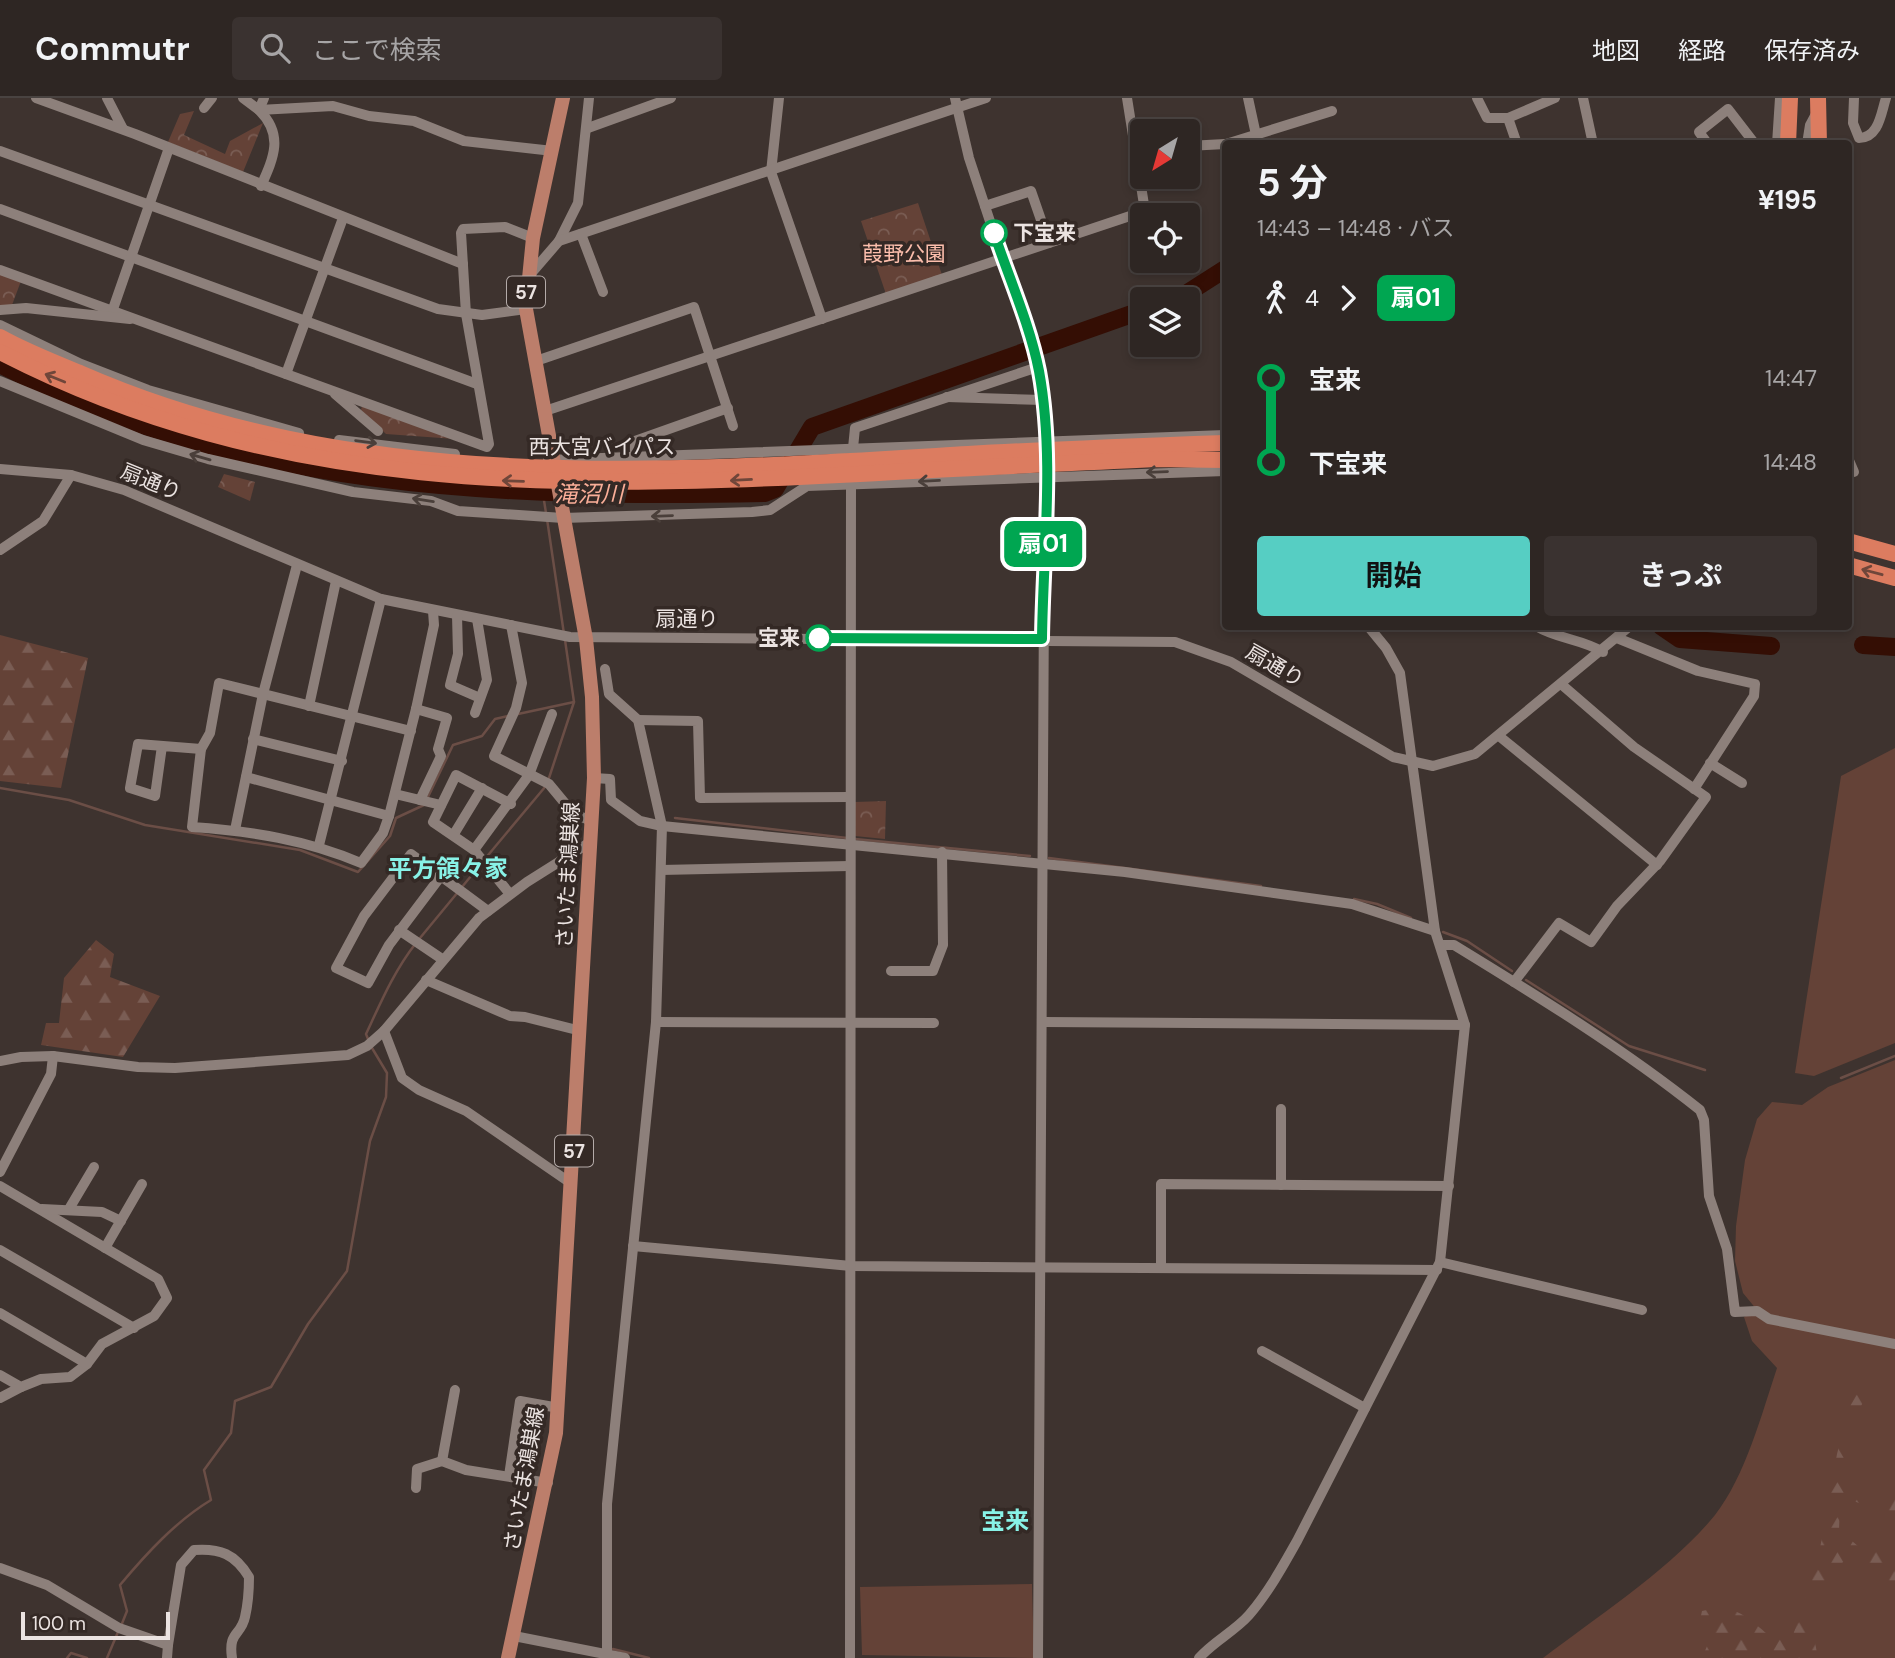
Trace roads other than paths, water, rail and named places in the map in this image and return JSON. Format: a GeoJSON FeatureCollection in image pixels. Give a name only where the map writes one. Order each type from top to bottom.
{"type":"FeatureCollection","features":[{"type":"Feature","properties":{"kind":"highway"},"geometry":{"type":"LineString","coordinates":[[1788,140],[1790,98]]}},
{"type":"Feature","properties":{"kind":"highway"},"geometry":{"type":"LineString","coordinates":[[1818,104],[1819,140]]}},
{"type":"Feature","properties":{"kind":"highway","name":"西大宮バイパス"},"geometry":{"type":"LineString","coordinates":[[0,337],[111,387],[191,416],[306,443],[428,462],[519,468],[727,467],[1222,443]]}},
{"type":"Feature","properties":{"kind":"highway","name":"西大宮バイパス"},"geometry":{"type":"LineString","coordinates":[[0,352],[117,403],[197,430],[341,463],[451,477],[634,484],[1155,459],[1222,460]]}},
{"type":"Feature","properties":{"kind":"highway"},"geometry":{"type":"LineString","coordinates":[[1852,532],[1895,544]]}},
{"type":"Feature","properties":{"kind":"highway"},"geometry":{"type":"LineString","coordinates":[[1852,542],[1895,554]]}},
{"type":"Feature","properties":{"kind":"highway"},"geometry":{"type":"LineString","coordinates":[[1852,566],[1895,578]]}},
{"type":"Feature","properties":{"kind":"main road","name":"さいたま鴻巣線"},"geometry":{"type":"LineString","coordinates":[[508,1658],[548,1483],[559,1408],[593,822],[592,697],[586,639],[526,309],[526,279],[533,238],[563,98]]}},
{"type":"Feature","properties":{"kind":"street"},"geometry":{"type":"LineString","coordinates":[[36,98],[123,129],[463,264]]}},
{"type":"Feature","properties":{"kind":"street"},"geometry":{"type":"LineString","coordinates":[[107,98],[123,129]]}},
{"type":"Feature","properties":{"kind":"street"},"geometry":{"type":"LineString","coordinates":[[204,108],[212,98]]}},
{"type":"Feature","properties":{"kind":"street"},"geometry":{"type":"LineString","coordinates":[[243,98],[269,120],[276,144],[261,186]]}},
{"type":"Feature","properties":{"kind":"street"},"geometry":{"type":"LineString","coordinates":[[259,110],[264,98]]}},
{"type":"Feature","properties":{"kind":"street"},"geometry":{"type":"LineString","coordinates":[[526,279],[559,241],[578,203],[588,128],[589,98]]}},
{"type":"Feature","properties":{"kind":"street"},"geometry":{"type":"LineString","coordinates":[[588,128],[671,98]]}},
{"type":"Feature","properties":{"kind":"street"},"geometry":{"type":"LineString","coordinates":[[779,98],[771,172],[822,319]]}},
{"type":"Feature","properties":{"kind":"street"},"geometry":{"type":"LineString","coordinates":[[559,241],[771,172],[955,103],[986,98]]}},
{"type":"Feature","properties":{"kind":"street"},"geometry":{"type":"LineString","coordinates":[[1127,98],[1132,119]]}},
{"type":"Feature","properties":{"kind":"street"},"geometry":{"type":"LineString","coordinates":[[1248,98],[1257,139],[1332,111]]}},
{"type":"Feature","properties":{"kind":"street"},"geometry":{"type":"LineString","coordinates":[[1477,98],[1487,118],[1508,118],[1555,98]]}},
{"type":"Feature","properties":{"kind":"street"},"geometry":{"type":"LineString","coordinates":[[1583,98],[1592,140]]}},
{"type":"Feature","properties":{"kind":"street"},"geometry":{"type":"LineString","coordinates":[[1777,140],[1780,98]]}},
{"type":"Feature","properties":{"kind":"street"},"geometry":{"type":"LineString","coordinates":[[1854,98],[1855,131],[1859,138],[1867,138],[1874,133],[1886,98]]}},
{"type":"Feature","properties":{"kind":"street"},"geometry":{"type":"LineString","coordinates":[[259,110],[335,102],[369,116],[414,121],[464,141],[553,151]]}},
{"type":"Feature","properties":{"kind":"street"},"geometry":{"type":"LineString","coordinates":[[955,103],[985,206],[1037,363],[1043,400],[1044,1022],[1038,1658]]}},
{"type":"Feature","properties":{"kind":"street"},"geometry":{"type":"LineString","coordinates":[[1808,140],[1812,117],[1818,104]]}},
{"type":"Feature","properties":{"kind":"street"},"geometry":{"type":"LineString","coordinates":[[1705,140],[1699,132],[1728,109],[1752,140]]}},
{"type":"Feature","properties":{"kind":"street"},"geometry":{"type":"LineString","coordinates":[[1508,118],[1516,140]]}},
{"type":"Feature","properties":{"kind":"street"},"geometry":{"type":"LineString","coordinates":[[1200,145],[1222,144]]}},
{"type":"Feature","properties":{"kind":"street"},"geometry":{"type":"LineString","coordinates":[[113,309],[169,148]]}},
{"type":"Feature","properties":{"kind":"street"},"geometry":{"type":"LineString","coordinates":[[0,151],[417,302],[466,314],[526,309]]}},
{"type":"Feature","properties":{"kind":"street"},"geometry":{"type":"LineString","coordinates":[[545,411],[1145,211],[1143,189]]}},
{"type":"Feature","properties":{"kind":"street"},"geometry":{"type":"LineString","coordinates":[[985,206],[1031,191],[1049,243]]}},
{"type":"Feature","properties":{"kind":"street"},"geometry":{"type":"LineString","coordinates":[[0,209],[477,384]]}},
{"type":"Feature","properties":{"kind":"street"},"geometry":{"type":"LineString","coordinates":[[286,374],[343,218]]}},
{"type":"Feature","properties":{"kind":"street"},"geometry":{"type":"LineString","coordinates":[[0,270],[487,447],[489,444],[466,314],[463,229],[505,227],[533,238]]}},
{"type":"Feature","properties":{"kind":"street"},"geometry":{"type":"LineString","coordinates":[[581,234],[603,292]]}},
{"type":"Feature","properties":{"kind":"street"},"geometry":{"type":"LineString","coordinates":[[536,361],[694,307],[733,426]]}},
{"type":"Feature","properties":{"kind":"street"},"geometry":{"type":"LineString","coordinates":[[0,310],[26,308],[146,321]]}},
{"type":"Feature","properties":{"kind":"street"},"geometry":{"type":"LineString","coordinates":[[0,326],[80,364],[148,390],[290,431],[469,459],[635,458],[1222,435]]}},
{"type":"Feature","properties":{"kind":"street"},"geometry":{"type":"LineString","coordinates":[[853,449],[855,428],[1037,363]]}},
{"type":"Feature","properties":{"kind":"street"},"geometry":{"type":"LineString","coordinates":[[0,381],[143,440],[293,481],[353,492],[431,500],[458,511],[563,514],[770,510],[807,486],[1222,471]]}},
{"type":"Feature","properties":{"kind":"street"},"geometry":{"type":"LineString","coordinates":[[331,390],[378,431]]}},
{"type":"Feature","properties":{"kind":"street"},"geometry":{"type":"LineString","coordinates":[[944,396],[951,399],[1043,400]]}},
{"type":"Feature","properties":{"kind":"street"},"geometry":{"type":"LineString","coordinates":[[635,458],[635,441],[728,408]]}},
{"type":"Feature","properties":{"kind":"street"},"geometry":{"type":"LineString","coordinates":[[1852,467],[1854,472]]}},
{"type":"Feature","properties":{"kind":"street","name":"扇通り"},"geometry":{"type":"LineString","coordinates":[[0,469],[71,475],[124,490],[381,599],[586,639],[1042,639],[1162,641],[1199,648],[1231,662],[1376,747],[1413,764]]}},
{"type":"Feature","properties":{"kind":"street"},"geometry":{"type":"LineString","coordinates":[[0,550],[43,521],[71,475]]}},
{"type":"Feature","properties":{"kind":"street"},"geometry":{"type":"LineString","coordinates":[[850,1658],[853,1024],[850,866],[853,638],[851,484]]}},
{"type":"Feature","properties":{"kind":"street"},"geometry":{"type":"LineString","coordinates":[[235,830],[263,694],[297,565]]}},
{"type":"Feature","properties":{"kind":"street"},"geometry":{"type":"LineString","coordinates":[[309,706],[336,581]]}},
{"type":"Feature","properties":{"kind":"street"},"geometry":{"type":"LineString","coordinates":[[319,845],[354,717],[381,599]]}},
{"type":"Feature","properties":{"kind":"street"},"geometry":{"type":"LineString","coordinates":[[411,731],[219,683],[210,733],[201,749],[192,827],[235,830],[319,845],[361,863],[383,833],[389,816],[411,731],[416,709],[434,625],[433,611]]}},
{"type":"Feature","properties":{"kind":"street"},"geometry":{"type":"LineString","coordinates":[[457,615],[458,654],[450,685],[480,698]]}},
{"type":"Feature","properties":{"kind":"street"},"geometry":{"type":"LineString","coordinates":[[475,713],[487,680],[477,619]]}},
{"type":"Feature","properties":{"kind":"street"},"geometry":{"type":"LineString","coordinates":[[511,625],[522,683],[516,708],[495,756],[549,784],[573,813],[593,822]]}},
{"type":"Feature","properties":{"kind":"street"},"geometry":{"type":"LineString","coordinates":[[1199,1658],[1215,1640],[1248,1616],[1273,1582],[1439,1266],[1465,1025],[1435,930],[1401,673],[1374,630]]}},
{"type":"Feature","properties":{"kind":"street"},"geometry":{"type":"LineString","coordinates":[[1546,630],[1603,652]]}},
{"type":"Feature","properties":{"kind":"street"},"geometry":{"type":"LineString","coordinates":[[1413,764],[1433,766],[1475,754],[1603,652],[1626,630]]}},
{"type":"Feature","properties":{"kind":"street"},"geometry":{"type":"LineString","coordinates":[[1617,639],[1698,671],[1755,684],[1754,696],[1694,789]]}},
{"type":"Feature","properties":{"kind":"street"},"geometry":{"type":"LineString","coordinates":[[605,669],[609,694],[638,720],[662,826],[656,1022],[607,1504],[607,1656]]}},
{"type":"Feature","properties":{"kind":"street"},"geometry":{"type":"LineString","coordinates":[[1514,982],[1559,923],[1591,942],[1617,906],[1657,865],[1706,797],[1634,747],[1561,684]]}},
{"type":"Feature","properties":{"kind":"street"},"geometry":{"type":"LineString","coordinates":[[416,709],[447,718],[438,749],[441,756],[420,800]]}},
{"type":"Feature","properties":{"kind":"street"},"geometry":{"type":"LineString","coordinates":[[474,850],[511,804],[529,775],[552,714]]}},
{"type":"Feature","properties":{"kind":"street"},"geometry":{"type":"LineString","coordinates":[[638,720],[698,721],[700,798],[850,797]]}},
{"type":"Feature","properties":{"kind":"street"},"geometry":{"type":"LineString","coordinates":[[1499,736],[1657,865]]}},
{"type":"Feature","properties":{"kind":"street"},"geometry":{"type":"LineString","coordinates":[[253,739],[342,761]]}},
{"type":"Feature","properties":{"kind":"street"},"geometry":{"type":"LineString","coordinates":[[162,746],[155,796],[130,788],[138,744],[201,749]]}},
{"type":"Feature","properties":{"kind":"street"},"geometry":{"type":"LineString","coordinates":[[1710,763],[1742,783]]}},
{"type":"Feature","properties":{"kind":"street"},"geometry":{"type":"LineString","coordinates":[[510,894],[474,850],[433,822],[456,775],[511,804]]}},
{"type":"Feature","properties":{"kind":"street"},"geometry":{"type":"LineString","coordinates":[[246,777],[389,816]]}},
{"type":"Feature","properties":{"kind":"street"},"geometry":{"type":"LineString","coordinates":[[594,778],[610,779],[611,800],[640,821],[662,826],[1042,862],[1352,904],[1435,930]]}},
{"type":"Feature","properties":{"kind":"street"},"geometry":{"type":"LineString","coordinates":[[454,835],[482,788]]}},
{"type":"Feature","properties":{"kind":"street"},"geometry":{"type":"LineString","coordinates":[[395,794],[441,804]]}},
{"type":"Feature","properties":{"kind":"street"},"geometry":{"type":"LineString","coordinates":[[0,1061],[53,1056],[138,1067],[175,1068],[311,1060],[348,1055],[367,1046],[384,1031],[442,959],[488,911],[592,841]]}},
{"type":"Feature","properties":{"kind":"street"},"geometry":{"type":"LineString","coordinates":[[891,971],[933,971],[943,945],[942,852]]}},
{"type":"Feature","properties":{"kind":"street"},"geometry":{"type":"LineString","coordinates":[[441,876],[400,930],[368,983],[336,968],[364,916],[411,854],[441,876],[488,911]]}},
{"type":"Feature","properties":{"kind":"street"},"geometry":{"type":"LineString","coordinates":[[661,870],[850,866]]}},
{"type":"Feature","properties":{"kind":"street"},"geometry":{"type":"LineString","coordinates":[[400,930],[442,959]]}},
{"type":"Feature","properties":{"kind":"street"},"geometry":{"type":"LineString","coordinates":[[1441,945],[1454,945],[1619,1048],[1700,1110],[1704,1120],[1709,1196],[1727,1249],[1735,1312],[1757,1311],[1769,1319],[1895,1344]]}},
{"type":"Feature","properties":{"kind":"street"},"geometry":{"type":"LineString","coordinates":[[426,980],[510,1016],[525,1017],[581,1031]]}},
{"type":"Feature","properties":{"kind":"street"},"geometry":{"type":"LineString","coordinates":[[656,1022],[934,1023]]}},
{"type":"Feature","properties":{"kind":"street"},"geometry":{"type":"LineString","coordinates":[[1044,1022],[1465,1025]]}},
{"type":"Feature","properties":{"kind":"street"},"geometry":{"type":"LineString","coordinates":[[384,1031],[402,1078],[419,1090],[466,1111],[572,1184]]}},
{"type":"Feature","properties":{"kind":"street"},"geometry":{"type":"LineString","coordinates":[[0,1172],[51,1074],[53,1056]]}},
{"type":"Feature","properties":{"kind":"street"},"geometry":{"type":"LineString","coordinates":[[1281,1109],[1281,1185]]}},
{"type":"Feature","properties":{"kind":"street"},"geometry":{"type":"LineString","coordinates":[[68,1209],[94,1167]]}},
{"type":"Feature","properties":{"kind":"street"},"geometry":{"type":"LineString","coordinates":[[105,1248],[142,1184]]}},
{"type":"Feature","properties":{"kind":"street"},"geometry":{"type":"LineString","coordinates":[[1161,1267],[1161,1184],[1449,1186]]}},
{"type":"Feature","properties":{"kind":"street"},"geometry":{"type":"LineString","coordinates":[[0,1186],[158,1279],[167,1298],[153,1316],[102,1344],[87,1364],[70,1377],[41,1379],[0,1398]]}},
{"type":"Feature","properties":{"kind":"street"},"geometry":{"type":"LineString","coordinates":[[39,1209],[102,1212],[121,1221]]}},
{"type":"Feature","properties":{"kind":"street"},"geometry":{"type":"LineString","coordinates":[[633,1246],[851,1266],[1439,1266],[1642,1310]]}},
{"type":"Feature","properties":{"kind":"street"},"geometry":{"type":"LineString","coordinates":[[0,1250],[134,1328]]}},
{"type":"Feature","properties":{"kind":"street"},"geometry":{"type":"LineString","coordinates":[[0,1313],[87,1364]]}},
{"type":"Feature","properties":{"kind":"street"},"geometry":{"type":"LineString","coordinates":[[1262,1351],[1365,1408]]}},
{"type":"Feature","properties":{"kind":"street"},"geometry":{"type":"LineString","coordinates":[[0,1375],[20,1387]]}},
{"type":"Feature","properties":{"kind":"street"},"geometry":{"type":"LineString","coordinates":[[442,1461],[456,1390]]}},
{"type":"Feature","properties":{"kind":"street"},"geometry":{"type":"LineString","coordinates":[[509,1476],[520,1401],[559,1408]]}},
{"type":"Feature","properties":{"kind":"street"},"geometry":{"type":"LineString","coordinates":[[416,1488],[417,1469],[442,1461],[466,1470],[548,1483]]}},
{"type":"Feature","properties":{"kind":"street"},"geometry":{"type":"LineString","coordinates":[[167,1658],[181,1565],[194,1550],[220,1550],[237,1560],[249,1577],[245,1620],[234,1632],[230,1646],[232,1658]]}},
{"type":"Feature","properties":{"kind":"street"},"geometry":{"type":"LineString","coordinates":[[0,1569],[47,1585],[119,1628],[168,1645]]}},
{"type":"Feature","properties":{"kind":"street"},"geometry":{"type":"LineString","coordinates":[[514,1636],[625,1658]]}},
{"type":"Feature","properties":{"kind":"street"},"geometry":{"type":"LineString","coordinates":[[565,1658],[567,1646]]}},
{"type":"Feature","properties":{"kind":"waterway","name":"滝沼川"},"geometry":{"type":"LineString","coordinates":[[1197,287],[1222,271]]}},
{"type":"Feature","properties":{"kind":"waterway","name":"滝沼川"},"geometry":{"type":"LineString","coordinates":[[0,364],[90,406],[183,438],[277,462],[373,478],[470,488],[568,493],[765,493],[775,489],[812,427],[1130,315]]}},
{"type":"Feature","properties":{"kind":"waterway"},"geometry":{"type":"LineString","coordinates":[[543,494],[546,513]]}},
{"type":"Feature","properties":{"kind":"waterway"},"geometry":{"type":"LineString","coordinates":[[547,519],[564,634]]}},
{"type":"Feature","properties":{"kind":"waterway","name":"滝沼川"},"geometry":{"type":"LineString","coordinates":[[1667,630],[1680,639],[1771,646]]}},
{"type":"Feature","properties":{"kind":"waterway"},"geometry":{"type":"LineString","coordinates":[[518,714],[574,702],[565,640]]}},
{"type":"Feature","properties":{"kind":"waterway","name":"滝沼川"},"geometry":{"type":"LineString","coordinates":[[1863,645],[1895,647]]}},
{"type":"Feature","properties":{"kind":"waterway"},"geometry":{"type":"LineString","coordinates":[[548,781],[574,702]]}},
{"type":"Feature","properties":{"kind":"waterway"},"geometry":{"type":"LineString","coordinates":[[427,799],[453,745],[482,736],[495,719],[508,716]]}},
{"type":"Feature","properties":{"kind":"waterway"},"geometry":{"type":"LineString","coordinates":[[484,860],[545,787]]}},
{"type":"Feature","properties":{"kind":"waterway"},"geometry":{"type":"LineString","coordinates":[[0,788],[69,800],[145,825],[300,850],[358,872],[390,836],[396,818],[424,805]]}},
{"type":"Feature","properties":{"kind":"waterway"},"geometry":{"type":"LineString","coordinates":[[675,818],[847,838]]}},
{"type":"Feature","properties":{"kind":"waterway"},"geometry":{"type":"LineString","coordinates":[[855,839],[1030,856]]}},
{"type":"Feature","properties":{"kind":"waterway"},"geometry":{"type":"LineString","coordinates":[[1049,858],[1261,886]]}},
{"type":"Feature","properties":{"kind":"waterway"},"geometry":{"type":"LineString","coordinates":[[462,887],[480,865]]}},
{"type":"Feature","properties":{"kind":"waterway"},"geometry":{"type":"LineString","coordinates":[[420,938],[458,892]]}},
{"type":"Feature","properties":{"kind":"waterway"},"geometry":{"type":"LineString","coordinates":[[1354,899],[1377,904],[1411,918]]}},
{"type":"Feature","properties":{"kind":"waterway"},"geometry":{"type":"LineString","coordinates":[[1443,932],[1467,941],[1512,971]]}},
{"type":"Feature","properties":{"kind":"waterway"},"geometry":{"type":"LineString","coordinates":[[368,1039],[366,1034],[383,999],[416,943]]}},
{"type":"Feature","properties":{"kind":"waterway"},"geometry":{"type":"LineString","coordinates":[[1526,980],[1629,1046],[1705,1070]]}},
{"type":"Feature","properties":{"kind":"waterway"},"geometry":{"type":"LineString","coordinates":[[121,1626],[127,1611],[120,1585],[174,1528],[211,1500],[204,1470],[231,1433],[235,1401],[271,1387],[308,1324],[347,1271],[370,1141],[386,1097],[387,1073],[372,1048]]}},
{"type":"Feature","properties":{"kind":"waterway"},"geometry":{"type":"LineString","coordinates":[[1841,1078],[1895,1056]]}},
{"type":"Feature","properties":{"kind":"waterway"},"geometry":{"type":"LineString","coordinates":[[107,1658],[118,1632]]}},
{"type":"Feature","properties":{"kind":"waterway"},"geometry":{"type":"LineString","coordinates":[[613,1649],[649,1658]]}},
{"type":"Feature","properties":{"kind":"waterway"},"geometry":{"type":"LineString","coordinates":[[67,1658],[71,1653],[87,1658]]}},
{"type":"Feature","properties":{"kind":"place","name":"下宝来"},"geometry":{"type":"Point","coordinates":[994,233]}},
{"type":"Feature","properties":{"kind":"place","name":"宝来"},"geometry":{"type":"Point","coordinates":[819,638]}},
{"type":"Feature","properties":{"kind":"district","name":"平方領々家"},"geometry":{"type":"Point","coordinates":[448,869]}},
{"type":"Feature","properties":{"kind":"district","name":"宝来"},"geometry":{"type":"Point","coordinates":[1005,1521]}},
{"type":"Feature","properties":{"kind":"park label","name":"葭野公園"},"geometry":{"type":"Point","coordinates":[904,254]}}]}
